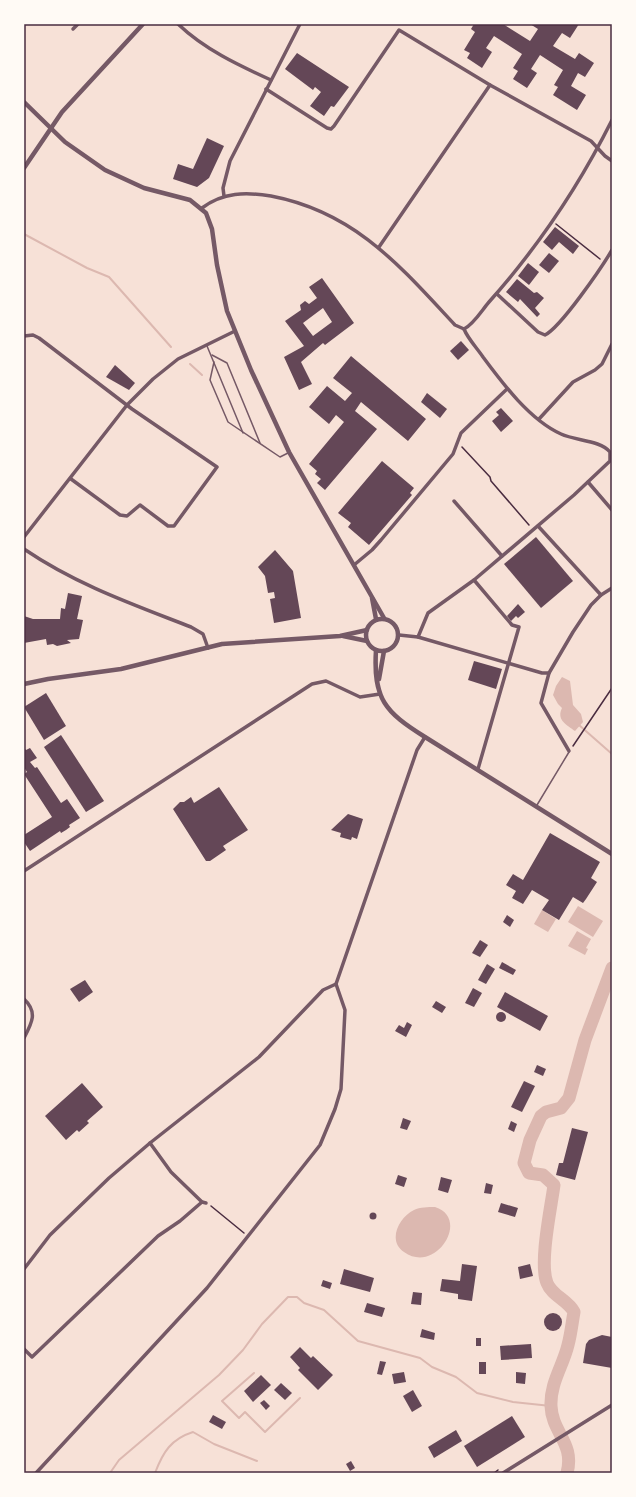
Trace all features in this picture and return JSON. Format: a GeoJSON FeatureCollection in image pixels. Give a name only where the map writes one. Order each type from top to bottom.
{"type":"FeatureCollection","features":[{"type":"Feature","properties":{"kind":"street"},"geometry":{"type":"LineString","coordinates":[[73,29],[78,24]]}},
{"type":"Feature","properties":{"kind":"street"},"geometry":{"type":"LineString","coordinates":[[24,168],[62,112],[143,24]]}},
{"type":"Feature","properties":{"kind":"street"},"geometry":{"type":"LineString","coordinates":[[178,24],[209,48],[241,66],[271,80]]}},
{"type":"Feature","properties":{"kind":"street"},"geometry":{"type":"LineString","coordinates":[[224,196],[223,188],[230,161],[300,24]]}},
{"type":"Feature","properties":{"kind":"street"},"geometry":{"type":"LineString","coordinates":[[266,89],[330,129],[334,126],[399,30],[490,85],[591,141],[612,161]]}},
{"type":"Feature","properties":{"kind":"street"},"geometry":{"type":"LineString","coordinates":[[379,247],[490,85]]}},
{"type":"Feature","properties":{"kind":"street"},"geometry":{"type":"LineString","coordinates":[[24,102],[50,129],[86,158],[115,175],[144,188],[190,200],[202,208],[210,220],[223,293],[235,331],[272,417],[289,452],[384,618],[394,623],[399,635],[396,644],[384,651],[376,650],[367,641],[340,636]]}},
{"type":"Feature","properties":{"kind":"street"},"geometry":{"type":"LineString","coordinates":[[464,329],[496,294],[553,221],[598,149],[612,120]]}},
{"type":"Feature","properties":{"kind":"street"},"geometry":{"type":"LineString","coordinates":[[202,208],[224,196],[245,193],[261,194],[304,204],[341,222],[379,247],[455,325],[464,329],[507,388],[539,419],[561,434],[603,446],[610,452],[610,461],[588,482],[474,580],[428,613],[418,637]]}},
{"type":"Feature","properties":{"kind":"street"},"geometry":{"type":"LineString","coordinates":[[496,294],[538,332],[545,335],[564,316],[612,250]]}},
{"type":"Feature","properties":{"kind":"street"},"geometry":{"type":"LineString","coordinates":[[24,537],[71,479],[127,405],[153,379],[178,359],[235,331]]}},
{"type":"Feature","properties":{"kind":"street"},"geometry":{"type":"LineString","coordinates":[[24,336],[29,335],[39,338],[127,405],[217,467],[174,526],[168,526],[140,505],[127,516],[120,516],[71,479]]}},
{"type":"Feature","properties":{"kind":"street"},"geometry":{"type":"LineString","coordinates":[[539,419],[572,382],[595,370],[602,364],[612,344]]}},
{"type":"Feature","properties":{"kind":"street"},"geometry":{"type":"LineString","coordinates":[[354,564],[372,550],[393,527],[453,454],[456,441],[471,422],[507,388]]}},
{"type":"Feature","properties":{"kind":"street"},"geometry":{"type":"LineString","coordinates":[[588,482],[612,510]]}},
{"type":"Feature","properties":{"kind":"street"},"geometry":{"type":"LineString","coordinates":[[454,502],[502,556]]}},
{"type":"Feature","properties":{"kind":"street"},"geometry":{"type":"LineString","coordinates":[[538,526],[601,595]]}},
{"type":"Feature","properties":{"kind":"street"},"geometry":{"type":"LineString","coordinates":[[24,550],[63,574],[89,587],[191,627],[203,634],[208,648]]}},
{"type":"Feature","properties":{"kind":"street"},"geometry":{"type":"LineString","coordinates":[[474,580],[512,625],[519,627],[478,769]]}},
{"type":"Feature","properties":{"kind":"street"},"geometry":{"type":"LineString","coordinates":[[569,751],[541,703],[549,673],[583,616],[601,595],[612,588]]}},
{"type":"Feature","properties":{"kind":"street"},"geometry":{"type":"LineString","coordinates":[[372,596],[376,620]]}},
{"type":"Feature","properties":{"kind":"street"},"geometry":{"type":"LineString","coordinates":[[367,641],[367,630],[369,625],[376,620],[384,618]]}},
{"type":"Feature","properties":{"kind":"street"},"geometry":{"type":"LineString","coordinates":[[24,684],[122,669],[238,642],[340,636],[367,630]]}},
{"type":"Feature","properties":{"kind":"street"},"geometry":{"type":"LineString","coordinates":[[399,635],[418,637],[509,664],[542,673],[549,673]]}},
{"type":"Feature","properties":{"kind":"street"},"geometry":{"type":"LineString","coordinates":[[376,650],[380,694],[385,705],[395,716],[425,737],[612,854]]}},
{"type":"Feature","properties":{"kind":"street"},"geometry":{"type":"LineString","coordinates":[[378,682],[384,651]]}},
{"type":"Feature","properties":{"kind":"street"},"geometry":{"type":"LineString","coordinates":[[24,871],[312,684],[326,681],[360,697],[380,694]]}},
{"type":"Feature","properties":{"kind":"street"},"geometry":{"type":"LineString","coordinates":[[36,1473],[207,1288],[320,1145],[335,1109],[341,1089],[344,1010],[336,984],[417,750],[425,737]]}},
{"type":"Feature","properties":{"kind":"street"},"geometry":{"type":"LineString","coordinates":[[24,1269],[50,1235],[109,1178],[150,1143],[259,1057],[323,990],[336,984]]}},
{"type":"Feature","properties":{"kind":"street"},"geometry":{"type":"LineString","coordinates":[[24,999],[31,1006],[33,1016],[24,1038]]}},
{"type":"Feature","properties":{"kind":"street"},"geometry":{"type":"LineString","coordinates":[[24,1349],[32,1357],[158,1236],[204,1202],[171,1172],[150,1143]]}},
{"type":"Feature","properties":{"kind":"street"},"geometry":{"type":"LineString","coordinates":[[503,1473],[612,1405]]}},
{"type":"Feature","properties":{"kind":"lane"},"geometry":{"type":"LineString","coordinates":[[206,344],[212,355],[243,433]]}},
{"type":"Feature","properties":{"kind":"lane"},"geometry":{"type":"LineString","coordinates":[[212,355],[227,363],[260,443]]}},
{"type":"Feature","properties":{"kind":"lane"},"geometry":{"type":"LineString","coordinates":[[214,362],[210,380],[228,422],[280,457],[289,452]]}},
{"type":"Feature","properties":{"kind":"lane"},"geometry":{"type":"LineString","coordinates":[[536,807],[569,751]]}},
{"type":"Feature","properties":{"kind":"path"},"geometry":{"type":"LineString","coordinates":[[553,221],[604,262]]}},
{"type":"Feature","properties":{"kind":"path"},"geometry":{"type":"LineString","coordinates":[[456,441],[490,477],[491,481],[533,530]]}},
{"type":"Feature","properties":{"kind":"path"},"geometry":{"type":"LineString","coordinates":[[576,741],[612,688]]}},
{"type":"Feature","properties":{"kind":"path"},"geometry":{"type":"LineString","coordinates":[[204,1202],[247,1236]]}},
{"type":"Feature","properties":{"kind":"shaded area"},"geometry":{"type":"Polygon","coordinates":[[[562,677],[570,681],[573,705],[581,714],[583,722],[575,731],[561,719],[560,716],[562,708],[553,695],[556,686],[562,677]]]}},
{"type":"Feature","properties":{"kind":"shaded area"},"geometry":{"type":"Polygon","coordinates":[[[578,906],[603,921],[593,937],[568,922],[578,906]]]}},
{"type":"Feature","properties":{"kind":"shaded area"},"geometry":{"type":"Polygon","coordinates":[[[542,910],[556,919],[548,932],[534,924],[542,910]]]}},
{"type":"Feature","properties":{"kind":"shaded area"},"geometry":{"type":"Polygon","coordinates":[[[577,931],[591,939],[586,948],[588,949],[585,955],[568,946],[577,931]]]}},
{"type":"Feature","properties":{"kind":"shaded area"},"geometry":{"type":"Polygon","coordinates":[[[435,1207],[445,1213],[450,1222],[449,1232],[445,1242],[437,1251],[427,1256],[416,1257],[404,1252],[396,1242],[397,1230],[400,1223],[409,1213],[414,1210],[435,1207]]]}},
{"type":"Feature","properties":{"kind":"building"},"geometry":{"type":"Polygon","coordinates":[[[474,24],[503,24],[530,41],[538,29],[530,24],[579,24],[570,38],[562,33],[553,46],[575,59],[579,53],[594,63],[585,77],[578,73],[571,86],[586,95],[577,110],[553,95],[558,87],[554,85],[563,70],[540,55],[531,69],[537,73],[527,88],[513,79],[518,71],[513,68],[522,54],[494,36],[486,48],[492,52],[482,68],[467,58],[470,53],[464,50],[475,32],[471,29],[474,24]]]}},
{"type":"Feature","properties":{"kind":"building"},"geometry":{"type":"Polygon","coordinates":[[[297,53],[349,87],[334,107],[331,106],[324,116],[310,106],[321,92],[315,87],[313,90],[285,69],[297,53]]]}},
{"type":"Feature","properties":{"kind":"building"},"geometry":{"type":"Polygon","coordinates":[[[207,138],[224,146],[209,178],[197,187],[173,179],[178,164],[193,169],[207,138]]]}},
{"type":"Feature","properties":{"kind":"building"},"geometry":{"type":"Polygon","coordinates":[[[555,227],[579,246],[573,254],[559,242],[552,250],[543,242],[555,227]]]}},
{"type":"Feature","properties":{"kind":"building"},"geometry":{"type":"Polygon","coordinates":[[[549,253],[559,261],[549,273],[539,265],[549,253]]]}},
{"type":"Feature","properties":{"kind":"building"},"geometry":{"type":"Polygon","coordinates":[[[528,263],[539,272],[529,285],[518,276],[528,263]]]}},
{"type":"Feature","properties":{"kind":"building"},"geometry":{"type":"Polygon","coordinates":[[[322,278],[354,323],[325,345],[323,343],[301,362],[312,384],[299,390],[284,357],[304,346],[285,321],[301,310],[300,305],[305,301],[309,304],[317,298],[309,287],[322,278]],[[323,308],[303,323],[313,336],[332,322],[323,308]]]}},
{"type":"Feature","properties":{"kind":"building"},"geometry":{"type":"Polygon","coordinates":[[[517,279],[534,293],[537,292],[544,298],[535,308],[540,314],[537,317],[520,299],[518,302],[506,292],[517,279]]]}},
{"type":"Feature","properties":{"kind":"building"},"geometry":{"type":"Polygon","coordinates":[[[461,341],[469,350],[458,360],[450,351],[461,341]]]}},
{"type":"Feature","properties":{"kind":"building"},"geometry":{"type":"Polygon","coordinates":[[[351,356],[426,419],[408,441],[361,402],[355,411],[377,429],[325,490],[317,483],[321,479],[315,474],[317,471],[309,464],[344,422],[336,415],[329,424],[309,407],[327,386],[345,401],[352,393],[333,378],[351,356]]]}},
{"type":"Feature","properties":{"kind":"building"},"geometry":{"type":"Polygon","coordinates":[[[115,365],[135,383],[129,390],[106,377],[115,365]]]}},
{"type":"Feature","properties":{"kind":"building"},"geometry":{"type":"Polygon","coordinates":[[[427,393],[447,409],[440,418],[421,402],[427,393]]]}},
{"type":"Feature","properties":{"kind":"building"},"geometry":{"type":"Polygon","coordinates":[[[501,408],[513,421],[501,432],[492,421],[499,415],[496,412],[501,408]]]}},
{"type":"Feature","properties":{"kind":"building"},"geometry":{"type":"Polygon","coordinates":[[[382,461],[414,488],[410,493],[412,495],[369,545],[348,527],[351,523],[338,513],[382,461]]]}},
{"type":"Feature","properties":{"kind":"building"},"geometry":{"type":"Polygon","coordinates":[[[536,537],[573,581],[541,608],[504,564],[536,537]]]}},
{"type":"Feature","properties":{"kind":"building"},"geometry":{"type":"Polygon","coordinates":[[[275,550],[293,571],[301,618],[274,623],[270,599],[275,598],[274,592],[268,593],[265,576],[258,567],[275,550]]]}},
{"type":"Feature","properties":{"kind":"building"},"geometry":{"type":"Polygon","coordinates":[[[68,593],[82,596],[77,619],[83,620],[79,639],[67,640],[71,643],[57,646],[53,644],[47,645],[46,639],[24,643],[24,616],[33,619],[60,619],[61,608],[65,609],[68,593]]]}},
{"type":"Feature","properties":{"kind":"building"},"geometry":{"type":"Polygon","coordinates":[[[518,604],[525,612],[518,618],[516,616],[511,621],[507,616],[518,604]]]}},
{"type":"Feature","properties":{"kind":"building"},"geometry":{"type":"Polygon","coordinates":[[[474,661],[502,669],[496,689],[468,680],[474,661]]]}},
{"type":"Feature","properties":{"kind":"building"},"geometry":{"type":"Polygon","coordinates":[[[46,693],[66,726],[44,740],[24,707],[46,693]]]}},
{"type":"Feature","properties":{"kind":"building"},"geometry":{"type":"Polygon","coordinates":[[[61,735],[104,801],[86,812],[44,747],[61,735]]]}},
{"type":"Feature","properties":{"kind":"building"},"geometry":{"type":"Polygon","coordinates":[[[24,748],[26,750],[30,748],[37,758],[30,762],[35,768],[37,767],[61,803],[67,799],[80,818],[69,825],[70,827],[66,830],[61,833],[60,831],[30,851],[24,842],[24,835],[52,817],[24,774],[27,772],[24,767],[24,748]]]}},
{"type":"Feature","properties":{"kind":"building"},"geometry":{"type":"Polygon","coordinates":[[[219,787],[248,830],[223,846],[226,850],[210,861],[206,861],[173,809],[180,802],[184,802],[191,797],[194,803],[219,787]]]}},
{"type":"Feature","properties":{"kind":"building"},"geometry":{"type":"Polygon","coordinates":[[[348,814],[363,819],[357,839],[352,837],[351,840],[340,837],[341,833],[331,830],[348,814]]]}},
{"type":"Feature","properties":{"kind":"building"},"geometry":{"type":"Polygon","coordinates":[[[550,833],[600,862],[591,878],[597,882],[586,899],[583,903],[573,897],[559,920],[542,910],[549,900],[532,890],[523,904],[512,898],[516,891],[506,885],[513,874],[523,880],[550,833]]]}},
{"type":"Feature","properties":{"kind":"building"},"geometry":{"type":"Polygon","coordinates":[[[507,915],[514,920],[510,927],[503,922],[507,915]]]}},
{"type":"Feature","properties":{"kind":"building"},"geometry":{"type":"Polygon","coordinates":[[[480,940],[488,945],[480,957],[472,953],[480,940]]]}},
{"type":"Feature","properties":{"kind":"building"},"geometry":{"type":"Polygon","coordinates":[[[502,962],[516,970],[513,975],[499,968],[502,962]]]}},
{"type":"Feature","properties":{"kind":"building"},"geometry":{"type":"Polygon","coordinates":[[[487,964],[495,969],[486,984],[478,980],[487,964]]]}},
{"type":"Feature","properties":{"kind":"building"},"geometry":{"type":"Polygon","coordinates":[[[85,980],[93,992],[79,1002],[70,989],[85,980]]]}},
{"type":"Feature","properties":{"kind":"building"},"geometry":{"type":"Polygon","coordinates":[[[473,988],[482,993],[474,1007],[465,1003],[473,988]]]}},
{"type":"Feature","properties":{"kind":"building"},"geometry":{"type":"Polygon","coordinates":[[[505,992],[548,1016],[540,1031],[497,1007],[505,992]]]}},
{"type":"Feature","properties":{"kind":"building"},"geometry":{"type":"Polygon","coordinates":[[[436,1001],[446,1007],[442,1013],[432,1007],[436,1001]]]}},
{"type":"Feature","properties":{"kind":"building"},"geometry":{"type":"Polygon","coordinates":[[[499,1012],[503,1012],[505,1013],[505,1021],[499,1022],[496,1019],[496,1015],[499,1012]]]}},
{"type":"Feature","properties":{"kind":"building"},"geometry":{"type":"Polygon","coordinates":[[[407,1022],[412,1025],[406,1037],[395,1031],[399,1025],[404,1028],[407,1022]]]}},
{"type":"Feature","properties":{"kind":"building"},"geometry":{"type":"Polygon","coordinates":[[[537,1065],[546,1069],[543,1076],[534,1072],[537,1065]]]}},
{"type":"Feature","properties":{"kind":"building"},"geometry":{"type":"Polygon","coordinates":[[[524,1081],[535,1086],[522,1112],[511,1107],[524,1081]]]}},
{"type":"Feature","properties":{"kind":"building"},"geometry":{"type":"Polygon","coordinates":[[[82,1083],[103,1107],[87,1121],[89,1123],[79,1132],[77,1130],[66,1140],[45,1116],[82,1083]]]}},
{"type":"Feature","properties":{"kind":"building"},"geometry":{"type":"Polygon","coordinates":[[[403,1118],[411,1121],[407,1130],[400,1128],[403,1118]]]}},
{"type":"Feature","properties":{"kind":"building"},"geometry":{"type":"Polygon","coordinates":[[[511,1121],[517,1124],[514,1132],[508,1129],[511,1121]]]}},
{"type":"Feature","properties":{"kind":"building"},"geometry":{"type":"Polygon","coordinates":[[[572,1128],[588,1132],[575,1180],[556,1175],[559,1163],[563,1163],[572,1128]]]}},
{"type":"Feature","properties":{"kind":"building"},"geometry":{"type":"Polygon","coordinates":[[[398,1175],[407,1178],[404,1187],[395,1184],[398,1175]]]}},
{"type":"Feature","properties":{"kind":"building"},"geometry":{"type":"Polygon","coordinates":[[[441,1177],[452,1180],[448,1193],[438,1190],[441,1177]]]}},
{"type":"Feature","properties":{"kind":"building"},"geometry":{"type":"Polygon","coordinates":[[[486,1183],[493,1185],[491,1194],[484,1193],[486,1183]]]}},
{"type":"Feature","properties":{"kind":"building"},"geometry":{"type":"Polygon","coordinates":[[[501,1203],[518,1208],[515,1217],[498,1212],[501,1203]]]}},
{"type":"Feature","properties":{"kind":"building"},"geometry":{"type":"Polygon","coordinates":[[[373,1212],[376,1213],[376,1219],[373,1220],[370,1219],[369,1216],[370,1213],[373,1212]]]}},
{"type":"Feature","properties":{"kind":"building"},"geometry":{"type":"Polygon","coordinates":[[[462,1264],[477,1266],[472,1301],[458,1299],[458,1294],[440,1291],[442,1279],[460,1281],[462,1264]]]}},
{"type":"Feature","properties":{"kind":"building"},"geometry":{"type":"Polygon","coordinates":[[[530,1264],[533,1276],[520,1279],[518,1267],[530,1264]]]}},
{"type":"Feature","properties":{"kind":"building"},"geometry":{"type":"Polygon","coordinates":[[[344,1269],[374,1278],[370,1292],[340,1284],[344,1269]]]}},
{"type":"Feature","properties":{"kind":"building"},"geometry":{"type":"Polygon","coordinates":[[[323,1280],[332,1283],[330,1289],[321,1286],[323,1280]]]}},
{"type":"Feature","properties":{"kind":"building"},"geometry":{"type":"Polygon","coordinates":[[[413,1292],[422,1293],[421,1305],[411,1304],[413,1292]]]}},
{"type":"Feature","properties":{"kind":"building"},"geometry":{"type":"Polygon","coordinates":[[[367,1303],[385,1308],[382,1317],[364,1312],[367,1303]]]}},
{"type":"Feature","properties":{"kind":"building"},"geometry":{"type":"Polygon","coordinates":[[[553,1313],[559,1316],[562,1322],[559,1328],[553,1331],[547,1328],[544,1322],[547,1316],[553,1313]]]}},
{"type":"Feature","properties":{"kind":"building"},"geometry":{"type":"Polygon","coordinates":[[[422,1329],[435,1333],[434,1340],[420,1337],[422,1329]]]}},
{"type":"Feature","properties":{"kind":"building"},"geometry":{"type":"Polygon","coordinates":[[[602,1335],[612,1337],[612,1368],[583,1363],[586,1344],[589,1340],[602,1335]]]}},
{"type":"Feature","properties":{"kind":"building"},"geometry":{"type":"Polygon","coordinates":[[[476,1338],[481,1338],[481,1346],[476,1346],[476,1338]]]}},
{"type":"Feature","properties":{"kind":"building"},"geometry":{"type":"Polygon","coordinates":[[[531,1344],[532,1358],[501,1360],[500,1346],[531,1344]]]}},
{"type":"Feature","properties":{"kind":"building"},"geometry":{"type":"Polygon","coordinates":[[[300,1347],[311,1358],[313,1356],[333,1375],[318,1390],[298,1370],[300,1368],[290,1357],[300,1347]]]}},
{"type":"Feature","properties":{"kind":"building"},"geometry":{"type":"Polygon","coordinates":[[[380,1361],[386,1362],[382,1375],[377,1374],[380,1361]]]}},
{"type":"Feature","properties":{"kind":"building"},"geometry":{"type":"Polygon","coordinates":[[[479,1362],[486,1362],[486,1374],[479,1374],[479,1362]]]}},
{"type":"Feature","properties":{"kind":"building"},"geometry":{"type":"Polygon","coordinates":[[[404,1372],[406,1382],[394,1384],[392,1374],[404,1372]]]}},
{"type":"Feature","properties":{"kind":"building"},"geometry":{"type":"Polygon","coordinates":[[[516,1372],[526,1373],[525,1384],[516,1383],[516,1372]]]}},
{"type":"Feature","properties":{"kind":"building"},"geometry":{"type":"Polygon","coordinates":[[[261,1375],[271,1385],[253,1402],[244,1391],[261,1375]]]}},
{"type":"Feature","properties":{"kind":"building"},"geometry":{"type":"Polygon","coordinates":[[[281,1383],[292,1393],[285,1400],[274,1390],[281,1383]]]}},
{"type":"Feature","properties":{"kind":"building"},"geometry":{"type":"Polygon","coordinates":[[[413,1390],[422,1406],[412,1412],[403,1396],[413,1390]]]}},
{"type":"Feature","properties":{"kind":"building"},"geometry":{"type":"Polygon","coordinates":[[[264,1400],[270,1406],[266,1410],[260,1403],[264,1400]]]}},
{"type":"Feature","properties":{"kind":"building"},"geometry":{"type":"Polygon","coordinates":[[[213,1415],[226,1422],[222,1429],[209,1422],[213,1415]]]}},
{"type":"Feature","properties":{"kind":"building"},"geometry":{"type":"Polygon","coordinates":[[[512,1416],[525,1437],[477,1467],[464,1446],[512,1416]]]}},
{"type":"Feature","properties":{"kind":"building"},"geometry":{"type":"Polygon","coordinates":[[[456,1430],[462,1441],[434,1458],[428,1447],[456,1430]]]}},
{"type":"Feature","properties":{"kind":"building"},"geometry":{"type":"Polygon","coordinates":[[[351,1461],[355,1468],[350,1471],[346,1464],[351,1461]]]}},
{"type":"Feature","properties":{"kind":"waterway"},"geometry":{"type":"LineString","coordinates":[[24,234],[87,268],[109,277],[171,347]]}},
{"type":"Feature","properties":{"kind":"waterway"},"geometry":{"type":"LineString","coordinates":[[190,364],[202,375]]}},
{"type":"Feature","properties":{"kind":"waterway"},"geometry":{"type":"LineString","coordinates":[[579,725],[612,754]]}},
{"type":"Feature","properties":{"kind":"waterway"},"geometry":{"type":"LineString","coordinates":[[567,1473],[569,1463],[568,1454],[552,1415],[551,1398],[555,1382],[566,1353],[574,1312],[568,1304],[552,1291],[547,1283],[545,1274],[545,1249],[554,1185],[543,1175],[529,1173],[524,1163],[530,1140],[541,1116],[546,1112],[561,1108],[569,1098],[585,1040],[612,968]]}},
{"type":"Feature","properties":{"kind":"waterway"},"geometry":{"type":"LineString","coordinates":[[110,1473],[119,1460],[219,1375],[243,1350],[262,1324],[288,1297],[297,1297],[304,1303],[324,1310],[358,1341],[420,1358],[432,1367],[456,1377],[477,1393],[513,1402],[551,1406]]}},
{"type":"Feature","properties":{"kind":"waterway"},"geometry":{"type":"LineString","coordinates":[[254,1373],[222,1401],[239,1418],[245,1412],[265,1432],[300,1398]]}},
{"type":"Feature","properties":{"kind":"waterway"},"geometry":{"type":"LineString","coordinates":[[155,1473],[161,1459],[169,1447],[179,1438],[193,1432],[214,1444],[257,1461]]}}]}
